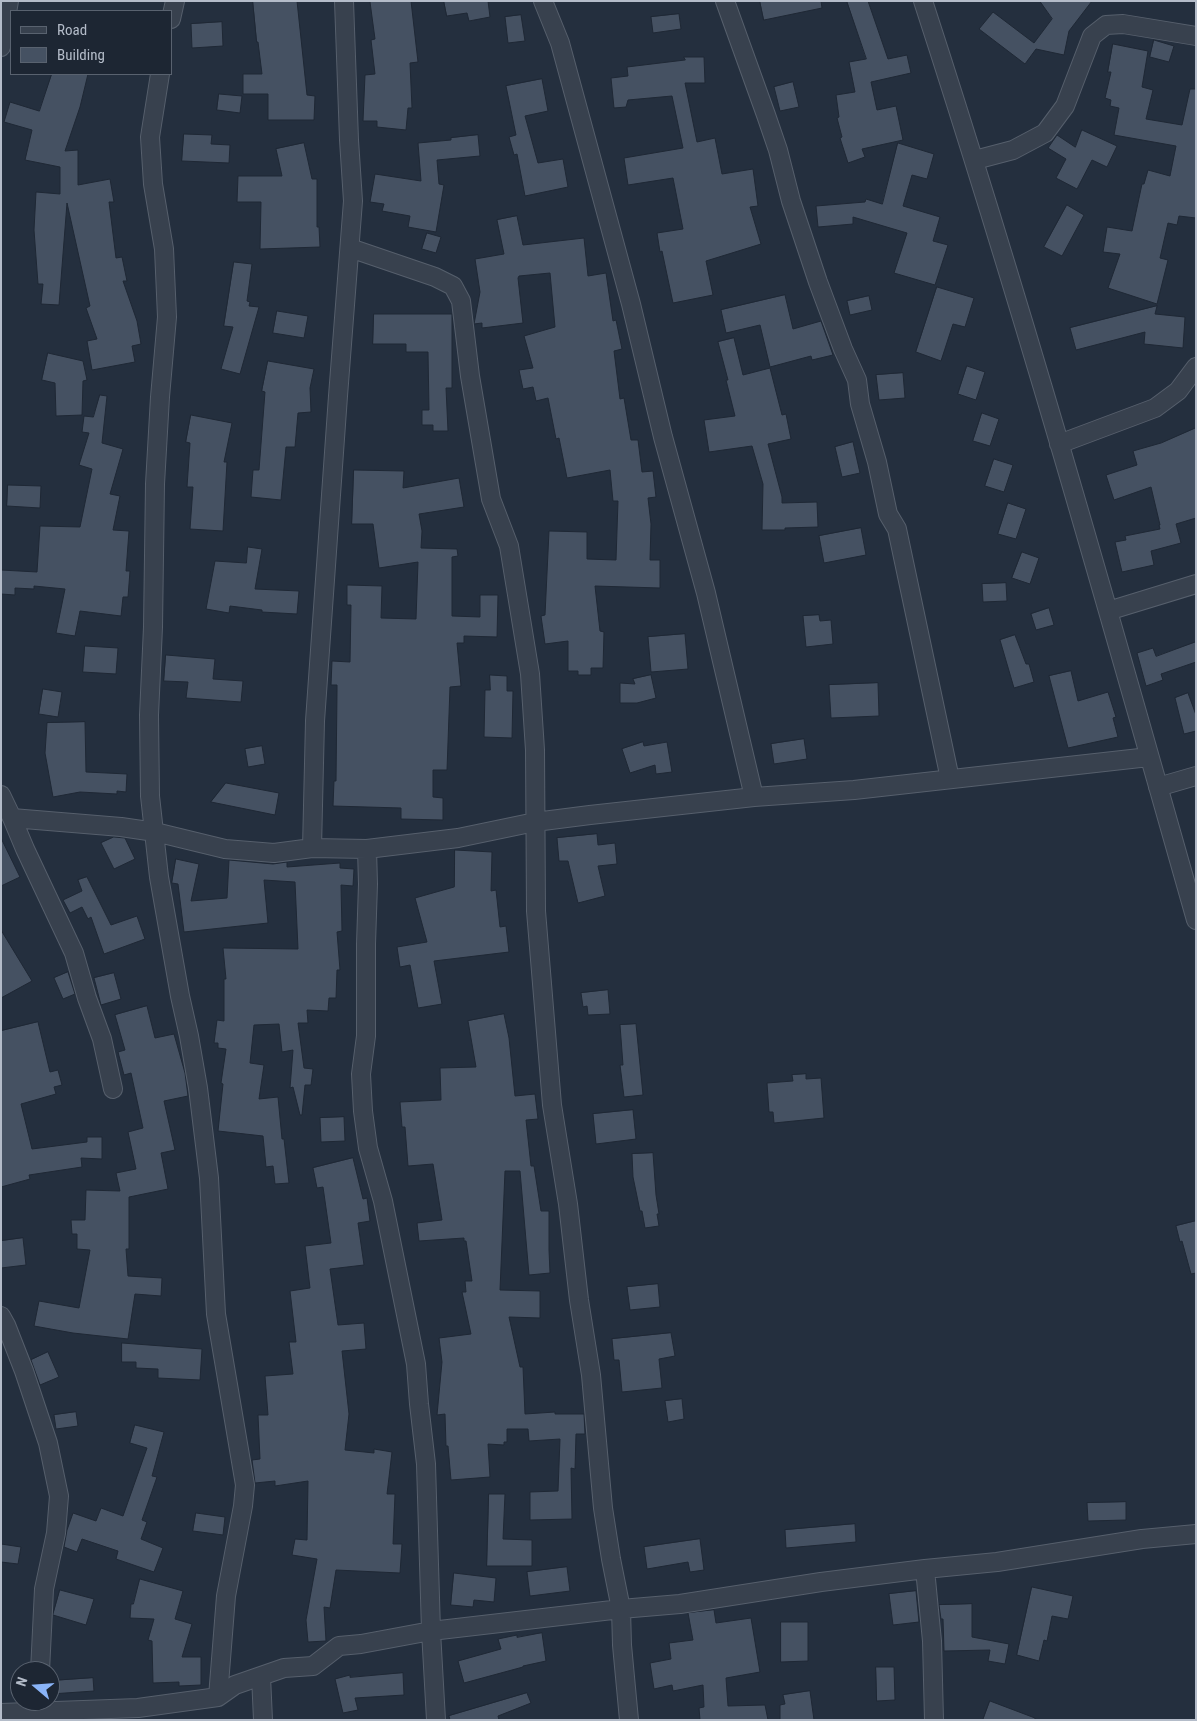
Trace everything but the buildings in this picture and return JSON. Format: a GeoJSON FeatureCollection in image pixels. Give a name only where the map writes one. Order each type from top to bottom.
{"type":"FeatureCollection","features":[{"type":"Feature","properties":{"kind":"street"},"geometry":{"type":"LineString","coordinates":[[1,46],[9,1]]}},
{"type":"Feature","properties":{"kind":"street"},"geometry":{"type":"LineString","coordinates":[[172,14],[175,1]]}},
{"type":"Feature","properties":{"kind":"street"},"geometry":{"type":"LineString","coordinates":[[312,848],[315,721],[353,201],[344,1]]}},
{"type":"Feature","properties":{"kind":"street"},"geometry":{"type":"LineString","coordinates":[[543,1],[560,43],[631,304],[663,438],[706,593],[754,797]]}},
{"type":"Feature","properties":{"kind":"street"},"geometry":{"type":"LineString","coordinates":[[725,1],[778,150],[791,201],[812,263],[843,349],[857,380],[860,404],[877,462],[888,514],[897,529],[950,779]]}},
{"type":"Feature","properties":{"kind":"street"},"geometry":{"type":"LineString","coordinates":[[923,1],[975,160],[1108,611],[1196,920]]}},
{"type":"Feature","properties":{"kind":"street"},"geometry":{"type":"LineString","coordinates":[[975,160],[1014,150],[1045,133],[1065,106],[1092,36],[1106,25],[1123,24],[1196,36]]}},
{"type":"Feature","properties":{"kind":"street"},"geometry":{"type":"LineString","coordinates":[[160,75],[150,137],[153,184],[164,249],[168,317],[160,397],[155,484],[153,627],[149,715],[150,796],[159,876],[198,1088],[209,1178],[216,1314],[245,1485],[243,1506],[226,1596],[218,1697]]}},
{"type":"Feature","properties":{"kind":"street"},"geometry":{"type":"LineString","coordinates":[[350,248],[435,277],[453,286],[461,301],[470,376],[491,499],[509,546],[530,674],[535,750],[536,911],[552,1105],[568,1204],[579,1300],[591,1375],[604,1508],[621,1609],[622,1645],[629,1720]]}},
{"type":"Feature","properties":{"kind":"street"},"geometry":{"type":"LineString","coordinates":[[1059,444],[1155,408],[1178,391],[1196,367]]}},
{"type":"Feature","properties":{"kind":"street"},"geometry":{"type":"LineString","coordinates":[[1108,611],[1196,584]]}},
{"type":"Feature","properties":{"kind":"street"},"geometry":{"type":"LineString","coordinates":[[12,818],[121,826],[225,849],[274,853],[312,848],[367,849],[458,838],[535,822],[754,797],[854,790],[1149,757]]}},
{"type":"Feature","properties":{"kind":"street"},"geometry":{"type":"LineString","coordinates":[[1158,786],[1196,776]]}},
{"type":"Feature","properties":{"kind":"street"},"geometry":{"type":"LineString","coordinates":[[2,798],[24,849],[74,953],[87,998],[102,1039],[113,1090]]}},
{"type":"Feature","properties":{"kind":"street"},"geometry":{"type":"LineString","coordinates":[[367,849],[366,1036],[361,1074],[363,1111],[368,1148],[383,1202],[416,1364],[426,1464],[431,1631],[436,1720]]}},
{"type":"Feature","properties":{"kind":"street"},"geometry":{"type":"LineString","coordinates":[[1,1316],[24,1371],[48,1443],[59,1496],[56,1533],[44,1589],[40,1661]]}},
{"type":"Feature","properties":{"kind":"street"},"geometry":{"type":"LineString","coordinates":[[60,1710],[76,1715],[218,1697],[236,1685],[284,1668],[313,1666],[339,1646],[361,1644],[431,1631],[680,1604],[821,1582],[926,1568],[997,1562],[1142,1539],[1196,1534]]}},
{"type":"Feature","properties":{"kind":"street"},"geometry":{"type":"LineString","coordinates":[[926,1568],[932,1641],[934,1720]]}},
{"type":"Feature","properties":{"kind":"street"},"geometry":{"type":"LineString","coordinates":[[261,1676],[263,1720]]}},
{"type":"Feature","properties":{"kind":"street"},"geometry":{"type":"LineString","coordinates":[[1,1713],[14,1711]]}}]}
